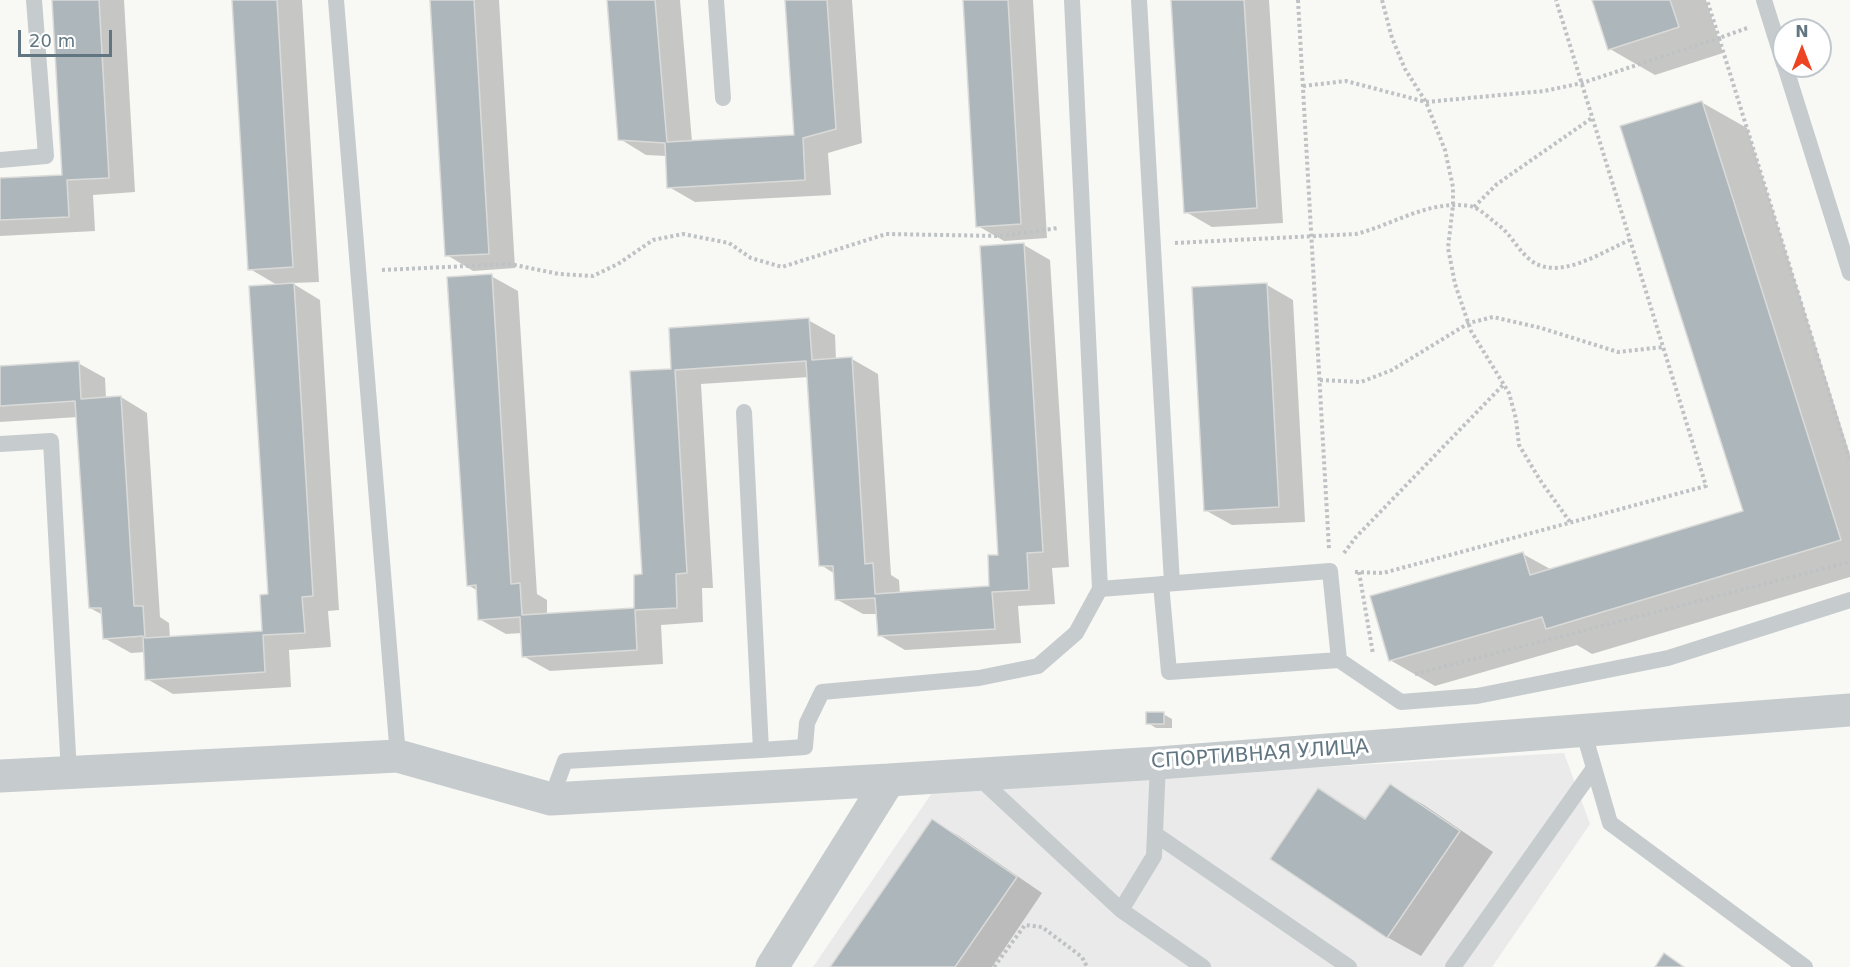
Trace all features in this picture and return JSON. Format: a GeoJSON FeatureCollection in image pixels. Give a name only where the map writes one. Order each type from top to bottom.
{"type":"FeatureCollection","features":[{"type":"Feature","properties":{"kind":"street","name":"СПОРТИВНАЯ УЛИЦА"},"geometry":{"type":"LineString","coordinates":[[0,776],[398,756],[551,799],[977,776],[1850,710]]}},
{"type":"Feature","properties":{"kind":"street"},"geometry":{"type":"LineString","coordinates":[[772,967],[889,780]]}},
{"type":"Feature","properties":{"kind":"lane"},"geometry":{"type":"LineString","coordinates":[[0,160],[46,156],[34,0]]}},
{"type":"Feature","properties":{"kind":"lane"},"geometry":{"type":"LineString","coordinates":[[336,0],[398,756]]}},
{"type":"Feature","properties":{"kind":"lane"},"geometry":{"type":"LineString","coordinates":[[716,0],[723,98]]}},
{"type":"Feature","properties":{"kind":"lane"},"geometry":{"type":"LineString","coordinates":[[551,799],[565,761],[805,747],[807,723],[822,692],[978,678],[1038,666],[1076,633],[1100,589],[1072,0]]}},
{"type":"Feature","properties":{"kind":"lane"},"geometry":{"type":"LineString","coordinates":[[1139,0],[1153,244],[1169,672],[1340,660],[1401,702],[1477,696],[1668,658],[1850,600]]}},
{"type":"Feature","properties":{"kind":"lane"},"geometry":{"type":"LineString","coordinates":[[1764,0],[1772,26]]}},
{"type":"Feature","properties":{"kind":"lane"},"geometry":{"type":"LineString","coordinates":[[1788,78],[1850,273]]}},
{"type":"Feature","properties":{"kind":"lane"},"geometry":{"type":"LineString","coordinates":[[744,412],[760,750]]}},
{"type":"Feature","properties":{"kind":"lane"},"geometry":{"type":"LineString","coordinates":[[0,444],[51,441],[69,772]]}},
{"type":"Feature","properties":{"kind":"lane"},"geometry":{"type":"LineString","coordinates":[[1100,589],[1330,570],[1340,660]]}},
{"type":"Feature","properties":{"kind":"lane"},"geometry":{"type":"LineString","coordinates":[[1582,730],[1610,823],[1805,967]]}},
{"type":"Feature","properties":{"kind":"lane"},"geometry":{"type":"LineString","coordinates":[[1121,910],[1154,856],[1158,762]]}},
{"type":"Feature","properties":{"kind":"lane"},"geometry":{"type":"LineString","coordinates":[[1453,967],[1594,768]]}},
{"type":"Feature","properties":{"kind":"lane"},"geometry":{"type":"LineString","coordinates":[[977,776],[1121,910],[1203,967]]}},
{"type":"Feature","properties":{"kind":"lane"},"geometry":{"type":"LineString","coordinates":[[1155,834],[1348,967]]}},
{"type":"Feature","properties":{"kind":"path"},"geometry":{"type":"LineString","coordinates":[[1298,0],[1330,570]]}},
{"type":"Feature","properties":{"kind":"path"},"geometry":{"type":"LineString","coordinates":[[1382,0],[1392,38],[1405,69],[1426,102],[1445,150],[1453,187],[1448,248],[1455,284],[1471,331],[1509,393],[1516,419],[1519,445],[1540,480],[1570,522]]}},
{"type":"Feature","properties":{"kind":"path"},"geometry":{"type":"LineString","coordinates":[[1330,570],[1383,573],[1706,486],[1556,0]]}},
{"type":"Feature","properties":{"kind":"path"},"geometry":{"type":"LineString","coordinates":[[1707,0],[1850,461]]}},
{"type":"Feature","properties":{"kind":"path"},"geometry":{"type":"LineString","coordinates":[[1303,86],[1346,81],[1426,102],[1544,91],[1582,83],[1770,20]]}},
{"type":"Feature","properties":{"kind":"path"},"geometry":{"type":"LineString","coordinates":[[1474,207],[1497,184],[1592,118]]}},
{"type":"Feature","properties":{"kind":"path"},"geometry":{"type":"LineString","coordinates":[[1153,244],[1356,234],[1379,228],[1424,209],[1453,205],[1474,207],[1505,230],[1529,259],[1548,268],[1565,268],[1630,240]]}},
{"type":"Feature","properties":{"kind":"path"},"geometry":{"type":"LineString","coordinates":[[358,272],[510,264],[559,274],[593,276],[618,264],[653,240],[683,234],[729,243],[752,258],[782,267],[886,234],[1000,236],[1083,225]]}},
{"type":"Feature","properties":{"kind":"path"},"geometry":{"type":"LineString","coordinates":[[1320,380],[1361,382],[1392,370],[1469,323],[1493,317],[1541,328],[1618,352],[1663,347]]}},
{"type":"Feature","properties":{"kind":"path"},"geometry":{"type":"LineString","coordinates":[[1330,570],[1356,537],[1504,384]]}},
{"type":"Feature","properties":{"kind":"path"},"geometry":{"type":"LineString","coordinates":[[1408,676],[1850,562]]}},
{"type":"Feature","properties":{"kind":"path"},"geometry":{"type":"LineString","coordinates":[[1359,572],[1375,663]]}},
{"type":"Feature","properties":{"kind":"path"},"geometry":{"type":"LineString","coordinates":[[994,967],[1025,925],[1042,927],[1082,957],[1087,967]]}},
{"type":"Feature","properties":{"kind":"shaded area"},"geometry":{"type":"Polygon","coordinates":[[[1564,753],[1590,824],[1492,967],[813,967],[934,790],[1564,753]]]}},
{"type":"Feature","properties":{"kind":"building"},"geometry":{"type":"Polygon","coordinates":[[[52,0],[99,0],[109,178],[67,180],[69,217],[0,220],[0,178],[62,175],[52,0]]]}},
{"type":"Feature","properties":{"kind":"building"},"geometry":{"type":"Polygon","coordinates":[[[232,0],[277,0],[293,267],[248,270],[232,0]]]}},
{"type":"Feature","properties":{"kind":"building"},"geometry":{"type":"Polygon","coordinates":[[[430,0],[474,0],[489,254],[445,256],[430,0]]]}},
{"type":"Feature","properties":{"kind":"building"},"geometry":{"type":"Polygon","coordinates":[[[607,0],[655,0],[667,142],[794,135],[785,0],[827,0],[836,129],[803,138],[805,180],[667,188],[665,143],[618,140],[607,0]]]}},
{"type":"Feature","properties":{"kind":"building"},"geometry":{"type":"Polygon","coordinates":[[[963,0],[1008,0],[1021,224],[976,227],[963,0]]]}},
{"type":"Feature","properties":{"kind":"building"},"geometry":{"type":"Polygon","coordinates":[[[1171,0],[1244,0],[1257,208],[1184,213],[1171,0]]]}},
{"type":"Feature","properties":{"kind":"building"},"geometry":{"type":"Polygon","coordinates":[[[1592,0],[1670,0],[1679,27],[1608,50],[1592,0]]]}},
{"type":"Feature","properties":{"kind":"building"},"geometry":{"type":"Polygon","coordinates":[[[1702,101],[1841,540],[1546,629],[1542,617],[1389,661],[1370,596],[1523,552],[1530,575],[1743,511],[1620,126],[1702,101]]]}},
{"type":"Feature","properties":{"kind":"building"},"geometry":{"type":"Polygon","coordinates":[[[1024,243],[1043,552],[1027,553],[1029,590],[992,592],[995,629],[878,636],[875,598],[835,600],[833,566],[819,566],[806,361],[675,370],[687,573],[676,574],[677,608],[635,610],[637,650],[522,657],[520,617],[478,620],[476,585],[467,586],[447,277],[492,274],[511,584],[520,583],[522,615],[634,608],[634,575],[642,574],[630,371],[671,369],[669,328],[809,318],[812,360],[852,357],[865,564],[873,563],[875,594],[989,586],[988,555],[998,555],[980,246],[1024,243]]]}},
{"type":"Feature","properties":{"kind":"building"},"geometry":{"type":"Polygon","coordinates":[[[294,283],[313,596],[302,597],[305,633],[263,635],[265,672],[145,680],[143,636],[103,639],[101,608],[89,608],[75,401],[0,406],[0,366],[79,361],[81,399],[121,396],[134,606],[143,606],[145,638],[262,631],[260,595],[268,594],[249,286],[294,283]]]}},
{"type":"Feature","properties":{"kind":"building"},"geometry":{"type":"Polygon","coordinates":[[[1267,283],[1279,507],[1204,511],[1192,287],[1267,283]]]}},
{"type":"Feature","properties":{"kind":"building"},"geometry":{"type":"Polygon","coordinates":[[[1146,712],[1164,712],[1164,724],[1146,724],[1146,712]]]}},
{"type":"Feature","properties":{"kind":"building"},"geometry":{"type":"Polygon","coordinates":[[[1390,784],[1460,831],[1387,938],[1270,859],[1318,788],[1365,819],[1390,784]]]}},
{"type":"Feature","properties":{"kind":"building"},"geometry":{"type":"Polygon","coordinates":[[[932,819],[1017,877],[955,967],[830,967],[932,819]]]}},
{"type":"Feature","properties":{"kind":"building"},"geometry":{"type":"Polygon","coordinates":[[[1664,953],[1684,967],[1655,967],[1664,953]]]}}]}
